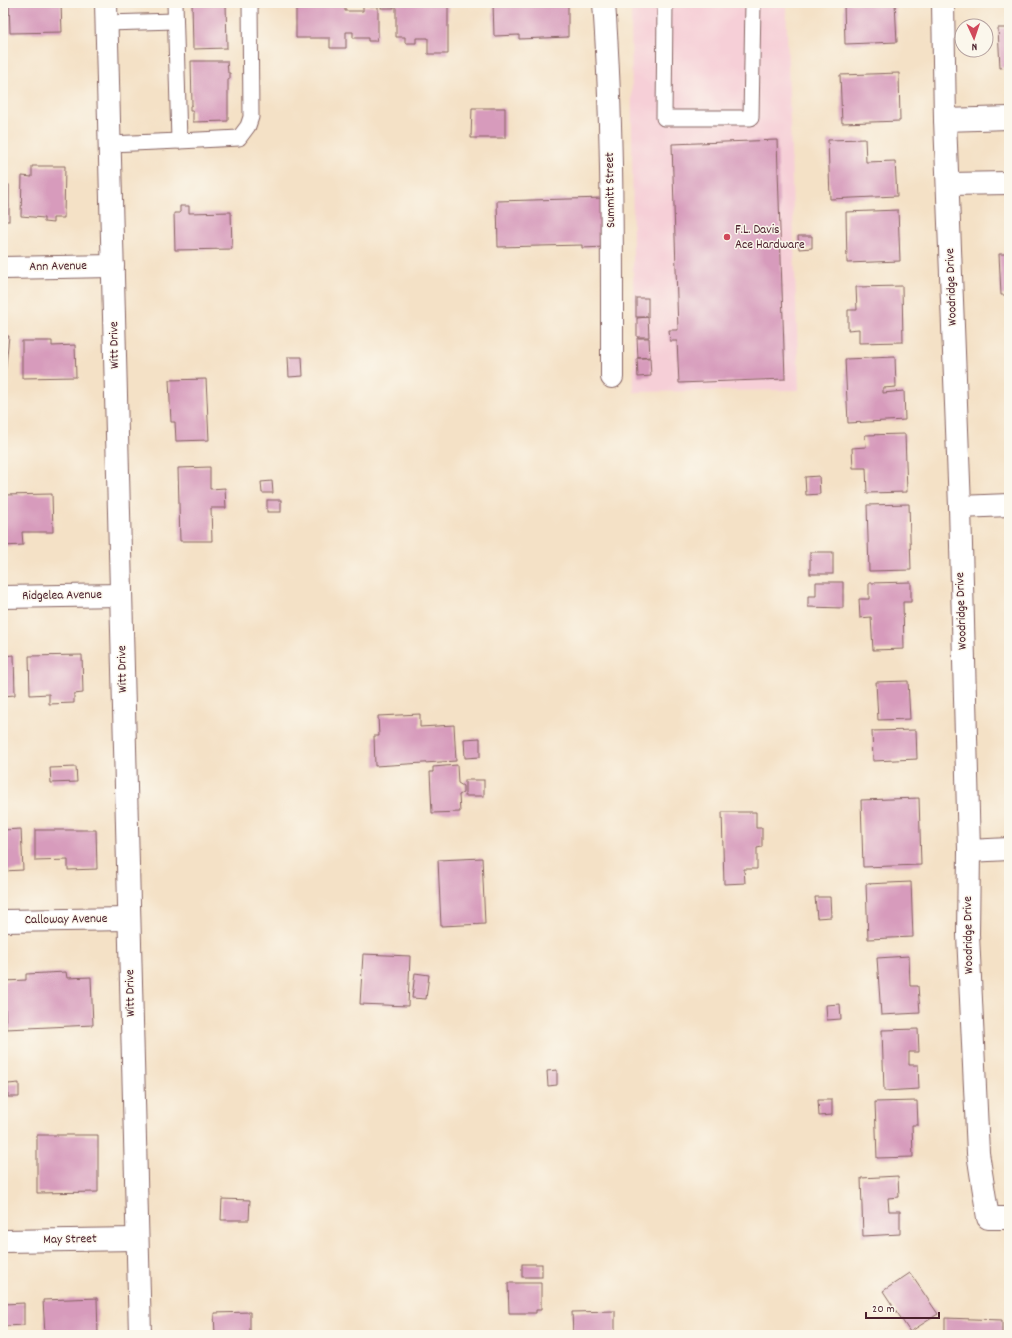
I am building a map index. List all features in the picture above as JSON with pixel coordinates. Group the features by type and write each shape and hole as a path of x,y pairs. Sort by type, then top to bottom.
{"street":[{"name":"Summitt Street","path":"604,3 609,65 612,204 612,377"},
{"name":"Woodridge Drive","path":"943,3 945,120 960,507 969,851 968,934 978,1153 998,1218"},
{"name":"Witt Drive","path":"107,13 140,1335"},
{"path":"945,120 1009,118"},
{"path":"948,184 1009,183"},
{"name":"Ann Avenue","path":"3,268 113,266"},
{"path":"960,507 1009,505"},
{"name":"Ridgelea Avenue","path":"3,597 121,595"},
{"path":"969,851 1009,850"},
{"name":"Calloway Avenue","path":"3,921 129,919"},
{"name":"May Street","path":"3,1241 137,1238"}],"lane":[{"path":"175,3 179,140"},
{"path":"110,144 239,138 248,126 251,117 250,3"},
{"path":"665,3 664,118 751,118 753,3"},
{"path":"107,13 175,21"}],"shaded area":[{"path":"631,3 786,3 799,390 634,392"}],"building":[{"path":"9,3 61,3 62,32 10,33"},
{"path":"192,3 226,3 227,48 193,49"},
{"path":"381,3 394,3 394,8 381,8"},
{"path":"493,3 568,3 568,37 519,39 519,35 494,36"},
{"path":"844,3 895,3 897,42 845,44"},
{"path":"396,4 448,4 448,54 428,54 428,38 416,38 416,43 405,43 405,37 396,37"},
{"path":"345,5 345,11 363,11 363,6 378,6 378,37 376,41 368,41 368,38 353,38 353,32 346,32 346,48 330,48 330,38 296,38 296,6"},
{"path":"998,28 1009,28 1009,67 1000,68"},
{"path":"191,61 227,61 228,73 230,73 230,79 228,79 228,121 193,122 193,111 190,111 190,106 192,105"},
{"path":"899,73 900,121 842,123 840,75"},
{"path":"472,108 505,108 505,138 471,138"},
{"path":"865,139 866,162 895,161 897,196 830,199 828,140"},
{"name":"F.L. Davis Ace Hardware","path":"777,140 785,379 679,383 677,341 670,341 669,330 678,330 672,144"},
{"path":"32,166 65,166 64,218 53,218 53,223 44,222 44,218 21,216 22,176 32,177"},
{"path":"3,185 9,185 9,221 3,221"},
{"path":"604,198 605,247 582,248 582,245 498,247 497,201"},
{"path":"180,206 189,206 189,213 231,212 232,249 175,250 174,213 180,213"},
{"path":"898,210 900,261 847,263 846,212"},
{"path":"798,236 812,236 812,248 799,249"},
{"path":"999,254 1009,254 1009,295 1001,295"},
{"path":"902,286 903,342 859,343 859,329 848,330 848,310 857,310 856,287"},
{"path":"636,298 648,298 648,317 636,317"},
{"path":"648,317 649,337 637,337 637,318"},
{"path":"3,336 9,336 4,384 3,384"},
{"path":"637,338 649,338 650,357 638,358"},
{"path":"22,341 52,341 52,346 75,345 76,377 22,378"},
{"path":"288,357 302,357 303,376 289,377"},
{"path":"895,357 896,387 883,388 883,393 904,391 905,420 848,423 845,359"},
{"path":"637,358 650,358 651,376 638,377"},
{"path":"206,379 209,440 176,441 175,422 171,422 169,380"},
{"path":"905,434 907,492 867,493 866,468 853,468 852,448 866,447 865,435"},
{"path":"210,467 210,489 225,488 226,508 211,508 212,541 180,541 178,468"},
{"path":"819,476 820,494 806,495 805,477"},
{"path":"272,481 273,493 262,493 261,482"},
{"path":"52,494 53,532 22,532 23,545 3,546 3,495"},
{"path":"267,500 281,500 281,512 267,512"},
{"path":"909,504 911,570 869,571 867,505"},
{"path":"810,552 833,552 833,574 810,574"},
{"path":"1007,580 1009,580 1009,620 1007,620"},
{"path":"816,582 843,582 843,608 808,607 808,596 816,596"},
{"path":"911,582 911,602 903,602 904,649 873,650 871,617 860,618 859,599 869,599 869,583"},
{"path":"14,655 15,695 3,696 3,656"},
{"path":"82,655 83,693 74,694 74,703 49,704 49,694 30,695 29,656"},
{"path":"908,681 910,719 878,720 876,682"},
{"path":"420,714 420,727 454,725 456,761 375,766 374,736 379,736 378,716"},
{"path":"916,730 917,759 873,761 872,731"},
{"path":"480,738 480,757 465,758 464,739"},
{"path":"457,765 458,783 463,786 463,793 459,795 460,812 432,813 430,772 433,772 433,767"},
{"path":"76,767 77,782 51,783 50,768"},
{"path":"465,780 484,780 484,796 465,796"},
{"path":"919,798 921,865 863,867 861,800"},
{"path":"722,812 756,812 756,828 762,828 762,847 757,848 757,869 744,869 745,883 724,884"},
{"path":"21,829 23,870 3,871 3,830"},
{"path":"35,830 96,830 97,869 68,870 68,860 35,861"},
{"path":"482,858 485,924 441,926 438,860"},
{"path":"911,882 913,937 868,939 866,884"},
{"path":"815,897 830,897 831,917 817,918"},
{"path":"363,954 410,956 408,1006 360,1004"},
{"path":"909,956 910,986 918,986 920,1013 881,1015 877,958"},
{"path":"66,972 67,978 91,977 93,1025 6,1029 4,981 26,980 26,974"},
{"path":"415,973 429,975 426,999 412,998"},
{"path":"840,1004 841,1019 827,1020 826,1005"},
{"path":"918,1029 919,1052 909,1052 909,1065 918,1065 919,1089 884,1091 882,1030"},
{"path":"557,1070 557,1085 548,1086 547,1071"},
{"path":"19,1083 19,1097 8,1097 8,1084"},
{"path":"818,1100 832,1100 832,1115 819,1116"},
{"path":"917,1101 918,1125 912,1125 913,1157 877,1158 875,1102"},
{"path":"37,1135 98,1135 98,1192 37,1193"},
{"path":"898,1176 899,1197 888,1198 889,1211 900,1211 900,1234 863,1236 861,1178"},
{"path":"222,1199 250,1200 249,1220 221,1220"},
{"path":"522,1264 542,1264 542,1277 522,1277"},
{"path":"910,1273 938,1314 910,1332 883,1291"},
{"path":"508,1283 541,1283 541,1310 536,1310 536,1313 509,1313"},
{"path":"97,1298 98,1335 45,1335 43,1300"},
{"path":"24,1303 24,1325 5,1326 4,1304"},
{"path":"615,1311 615,1335 573,1335 572,1312"},
{"path":"250,1312 250,1335 215,1335 214,1313"},
{"path":"945,1318 1002,1320 1002,1335 945,1335"}],"place":[{"name":"F.L. Davis Ace Hardware","path":"727,237"}]}
